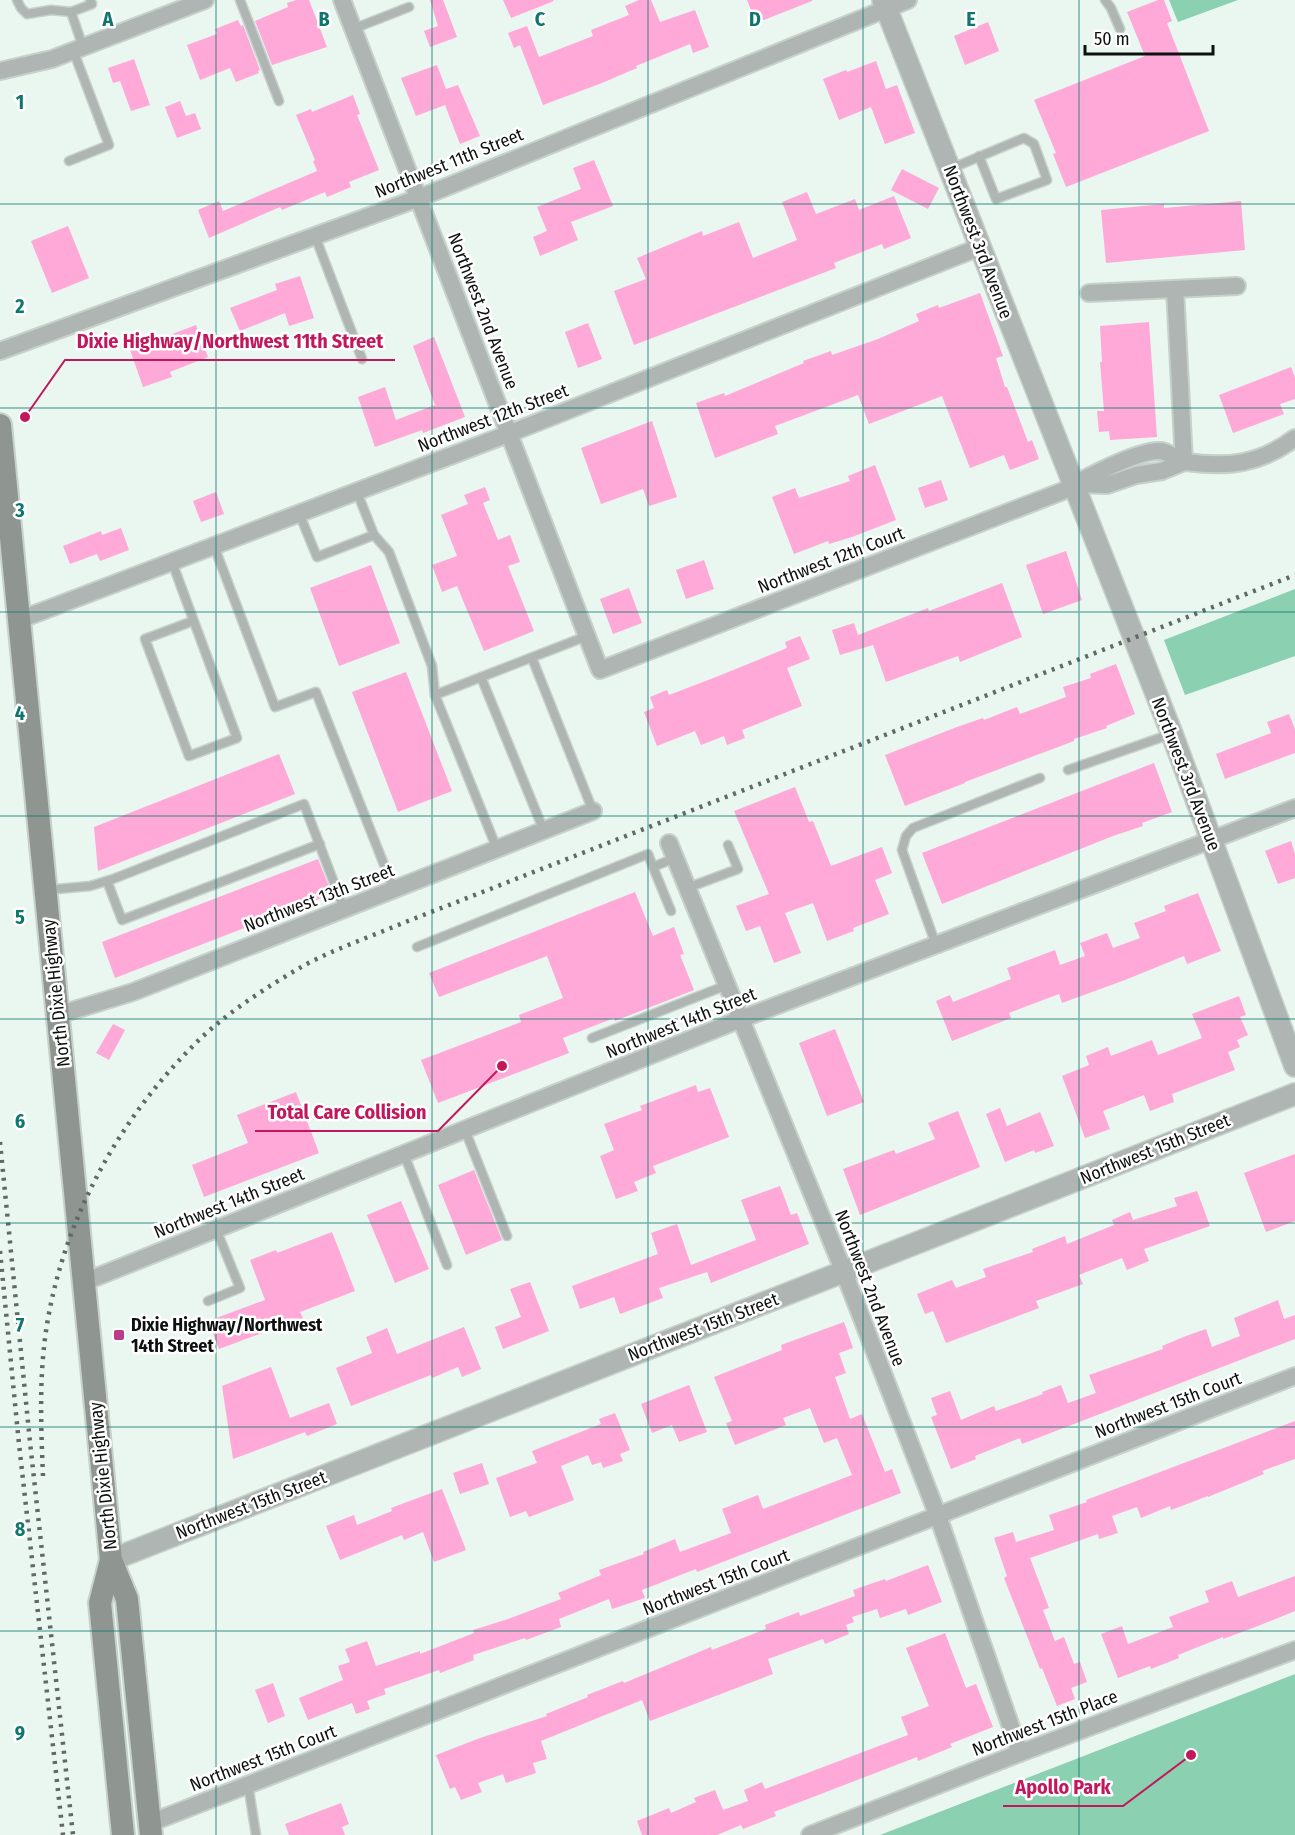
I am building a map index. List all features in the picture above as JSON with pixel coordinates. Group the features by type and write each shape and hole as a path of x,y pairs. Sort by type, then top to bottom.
{"main road":[{"name":"North Dixie Highway","path":"0,425 111,1560 128,1599 151,1829"},
{"name":"North Dixie Highway","path":"111,1560 100,1603 123,1835"}],"street":[{"path":"0,71 52,59 205,0"},
{"name":"Northwest 2nd Avenue","path":"342,0 600,670"},
{"name":"Northwest 11th Street","path":"0,351 419,198 885,4 908,0"},
{"name":"Northwest 3rd Avenue","path":"885,4 1172,734 1295,1065"},
{"name":"Northwest 12th Street","path":"19,620 508,434 980,247"},
{"path":"1089,293 1237,286"},
{"path":"1175,289 1184,462"},
{"path":"1074,484 1137,455 1162,451 1184,462 1239,464 1258,459 1283,447 1295,438"},
{"name":"Northwest 12th Court","path":"600,670 1052,495 1074,484"},
{"name":"Northwest 14th Street","path":"84,1282 741,1019 1295,808"},
{"name":"Northwest 13th Street","path":"58,1015 133,992 593,811"},
{"name":"Northwest 2nd Avenue","path":"672,850 844,1272 938,1516 1020,1753"},
{"name":"Northwest 15th Street","path":"111,1560 1295,1094"},
{"name":"Northwest 15th Court","path":"151,1829 248,1784 1295,1376"},
{"name":"Northwest 15th Place","path":"810,1835 1295,1650"}],"lane":[{"path":"17,0 27,14 51,10 71,12 92,4 90,0"},
{"path":"53,0 58,11"},
{"path":"240,0 279,101"},
{"path":"1105,0 1120,29"},
{"path":"353,29 409,7"},
{"path":"69,161 109,145 78,49 71,12"},
{"path":"949,169 979,156 1024,138 1034,144 1047,180 996,199 979,156"},
{"path":"315,236 362,359"},
{"path":"357,492 374,535 389,552 429,655 435,695 497,849"},
{"path":"300,513 317,557 374,535"},
{"path":"214,546 275,707 316,692 394,890"},
{"path":"172,562 237,738 189,756 145,639 193,621"},
{"path":"435,695 587,636"},
{"path":"532,658 593,811"},
{"path":"481,677 544,831"},
{"path":"1068,770 1172,734"},
{"path":"936,945 902,849 906,836 913,828 1040,778"},
{"path":"45,890 90,886 107,881 304,804 344,909"},
{"path":"107,881 122,920 320,844"},
{"path":"687,888 738,869 728,845"},
{"path":"653,867 672,850"},
{"path":"417,947 648,854 671,911"},
{"path":"592,1038 727,985"},
{"path":"465,1130 507,1236"},
{"path":"404,1154 447,1265"},
{"path":"208,1301 240,1288 216,1229"},
{"path":"248,1784 256,1835"}],"green space":[{"path":"1169,0 1238,0 1178,22"},
{"path":"1295,589 1295,656 1185,695 1164,640"},
{"path":"1295,1674 1295,1835 880,1835"}],"building":[{"path":"309,0 327,47 272,65 255,21 288,7 287,3"},
{"path":"430,0 443,0 457,37 430,47 424,31 438,26"},
{"path":"503,0 553,0 554,1 511,18"},
{"path":"639,0 651,0 660,22 695,10 709,47 693,53 690,44 602,83 543,105 520,45 514,48 508,33 527,26 539,57 593,36 591,30 629,15 625,6"},
{"path":"747,0 812,0 812,1 756,23"},
{"path":"1158,0 1164,0 1172,21 1167,23 1209,131 1066,187 1053,154 1056,153 1034,100 1145,56 1127,12"},
{"path":"238,20 241,26 243,25 260,70 259,73 236,82 230,68 200,80 187,45 217,34 215,29"},
{"path":"988,22 999,51 965,65 954,36"},
{"path":"134,59 150,105 131,111 120,81 113,83 108,68"},
{"path":"876,61 886,89 897,85 915,133 885,144 871,107 839,120 823,79"},
{"path":"437,65 446,89 458,85 480,136 460,144 445,105 416,116 401,78"},
{"path":"353,95 360,114 357,115 379,170 349,182 351,187 327,197 325,192 282,210 280,207 209,238 198,210 219,201 223,211 317,171 313,161 315,160 296,115 311,109 312,112"},
{"path":"180,101 186,116 195,113 201,129 177,138 165,107"},
{"path":"594,160 613,206 571,222 578,240 540,256 533,237 547,231 537,207 581,189 573,168"},
{"path":"902,169 939,188 928,209 891,190"},
{"path":"807,192 816,214 855,199 859,210 894,196 911,238 884,249 882,244 834,263 836,268 634,345 614,291 646,279 637,258 702,231 703,236 739,222 753,258 797,240 782,202"},
{"path":"1241,201 1245,250 1106,263 1101,210 1164,204 1164,208"},
{"path":"68,226 89,278 52,293 31,241"},
{"path":"300,276 314,318 289,326 285,313 240,331 230,308 277,290 275,284"},
{"path":"980,293 1003,356 996,358 1005,387 1007,387 1028,442 1032,440 1039,459 1010,470 1004,455 970,468 942,396 869,424 858,395 775,426 778,434 715,458 696,403 724,393 725,396 831,351 832,355 878,339 919,321 916,314"},
{"path":"1149,322 1157,437 1110,440 1109,431 1099,432 1097,411 1104,411 1100,326"},
{"path":"588,323 602,359 578,368 565,332"},
{"path":"196,325 208,357 170,372 172,377 143,387 129,347"},
{"path":"434,337 465,417 423,433 422,430 375,447 358,397 385,387 396,420 435,405 413,346"},
{"path":"1291,367 1295,377 1295,399 1280,404 1284,414 1233,433 1219,395"},
{"path":"652,421 677,497 649,506 643,489 601,504 581,448"},
{"path":"875,465 896,520 852,537 829,544 828,541 794,554 772,497 795,488 799,498 850,481 848,476"},
{"path":"941,480 948,500 925,508 918,488"},
{"path":"485,487 490,500 483,503 498,540 510,535 520,562 508,566 534,631 484,651 457,586 442,592 432,565 457,556 441,515 468,504 464,495"},
{"path":"216,492 224,514 201,522 193,501"},
{"path":"121,528 129,550 100,561 97,554 70,564 63,546 101,531 102,535"},
{"path":"1066,551 1082,600 1043,614 1026,565"},
{"path":"704,560 714,589 686,599 676,570"},
{"path":"371,565 400,643 339,666 310,588"},
{"path":"1002,583 1022,637 960,662 958,656 886,682 873,645 840,655 832,630 854,623 858,635"},
{"path":"629,588 642,623 613,634 600,599"},
{"path":"800,636 810,659 787,668 802,706 742,730 745,738 727,745 724,736 701,745 695,731 657,746 644,712 654,708 650,697 667,690 669,695 716,677 787,648 785,642"},
{"path":"1116,664 1135,714 1106,726 1107,728 905,806 885,755 1017,707 1020,714 1066,697 1063,687 1091,678 1090,674"},
{"path":"406,672 452,791 398,812 352,692"},
{"path":"1289,714 1295,729 1295,753 1225,779 1216,754 1271,733 1267,722"},
{"path":"279,754 295,794 98,871 94,827"},
{"path":"1154,763 1172,812 1142,823 1143,826 942,904 922,853"},
{"path":"795,787 809,822 813,821 831,866 882,847 892,873 875,880 889,914 827,941 813,903 785,913 801,953 774,963 760,926 746,931 736,906 769,894 734,811"},
{"path":"1291,841 1295,854 1295,878 1278,884 1265,851"},
{"path":"318,859 332,894 115,978 102,942"},
{"path":"635,892 653,936 674,927 684,954 680,955 694,990 615,1021 614,1018 563,1038 569,1053 438,1103 421,1060 521,1022 519,1015 563,998 547,956 439,997 429,973"},
{"path":"1198,893 1221,951 1187,964 1184,956 1062,1003 1059,994 1009,1013 1011,1018 952,1041 936,1001 950,995 953,1002 1011,979 1007,968 1055,950 1060,965 1085,956 1080,943 1107,933 1113,948 1140,938 1134,923 1166,911 1164,906"},
{"path":"1239,996 1246,1015 1240,1017 1248,1035 1237,1040 1240,1047 1228,1052 1235,1070 1172,1094 1174,1102 1150,1111 1144,1095 1103,1111 1110,1129 1085,1138 1062,1076 1089,1065 1086,1056 1108,1047 1111,1056 1152,1040 1158,1055 1202,1038 1192,1014"},
{"path":"113,1024 125,1030 109,1060 96,1053"},
{"path":"835,1029 864,1102 827,1116 799,1043"},
{"path":"696,1085 698,1092 710,1088 729,1137 653,1166 656,1173 634,1182 638,1191 616,1199 600,1156 614,1150 604,1124 642,1110 640,1106"},
{"path":"296,1092 319,1153 204,1197 192,1165 248,1143 237,1115"},
{"path":"1000,1108 1007,1126 1040,1112 1054,1146 1035,1153 1034,1150 1005,1162 986,1114"},
{"path":"958,1111 980,1167 860,1215 843,1169 894,1150 896,1154 935,1139 928,1123"},
{"path":"1295,1154 1295,1221 1266,1232 1244,1173"},
{"path":"474,1170 502,1240 466,1255 438,1185"},
{"path":"780,1186 791,1215 797,1213 809,1244 711,1283 707,1272 659,1288 663,1298 620,1314 614,1297 580,1309 572,1286 658,1254 651,1233 677,1224 691,1265 756,1240 741,1200"},
{"path":"1197,1191 1210,1226 1144,1249 1149,1261 1127,1270 1122,1258 1079,1275 1083,1284 1036,1301 1039,1308 946,1343 933,1311 925,1314 917,1294 952,1280 956,1288 986,1277 983,1269 1033,1252 1032,1249 1065,1236 1067,1244 1114,1225 1112,1220 1130,1212 1133,1220 1177,1206 1174,1198"},
{"path":"401,1201 429,1269 395,1283 367,1215"},
{"path":"332,1232 355,1291 300,1312 303,1318 219,1349 208,1321 265,1300 250,1260 276,1250 277,1253"},
{"path":"530,1282 549,1331 503,1349 495,1327 521,1317 510,1289"},
{"path":"1278,1300 1284,1319 1295,1315 1295,1339 1022,1444 1020,1438 975,1456 976,1459 951,1469 931,1417 937,1415 931,1398 950,1391 961,1420 994,1406 996,1411 1061,1385 1068,1403 1096,1393 1089,1375 1163,1349 1162,1346 1206,1329 1212,1347 1240,1336 1234,1318"},
{"path":"844,1322 853,1348 839,1353 846,1373 835,1377 850,1419 862,1414 885,1472 892,1469 901,1493 697,1572 696,1569 642,1590 645,1598 612,1609 609,1599 559,1619 561,1627 473,1655 474,1660 440,1673 439,1670 384,1689 386,1694 367,1701 370,1709 356,1714 352,1703 308,1720 299,1698 343,1680 338,1666 350,1662 345,1649 367,1641 376,1666 420,1651 420,1654 474,1633 473,1630 561,1599 558,1593 601,1575 599,1570 644,1554 643,1552 675,1539 680,1552 731,1533 722,1509 758,1495 763,1509 852,1475 837,1438 824,1443 810,1408 783,1418 786,1425 735,1445 726,1423 732,1421 714,1377 782,1350 781,1345"},
{"path":"464,1327 481,1369 462,1377 458,1367 351,1406 336,1368 372,1353 366,1337 387,1328 397,1354"},
{"path":"271,1367 290,1418 329,1403 337,1424 307,1436 305,1432 233,1459 222,1386"},
{"path":"689,1385 707,1432 679,1442 672,1425 652,1433 641,1404"},
{"path":"615,1413 630,1450 620,1454 623,1461 603,1468 601,1462 592,1465 588,1455 561,1466 574,1500 529,1517 526,1511 510,1517 496,1478 537,1463 532,1451 601,1424 599,1419"},
{"path":"1295,1421 1295,1459 1262,1471 1264,1474 1171,1510 1170,1506 1141,1518 1137,1507 1112,1516 1118,1533 1099,1539 1098,1534 1030,1558 1049,1608 1043,1610 1055,1641 1064,1637 1074,1664 1080,1662 1087,1682 1071,1688 1075,1699 1057,1706 1004,1578 1007,1576 994,1538 1013,1532 1016,1542 1054,1530 1049,1515"},
{"path":"482,1463 489,1484 460,1494 453,1473"},
{"path":"442,1489 466,1550 434,1562 423,1532 404,1540 402,1535 340,1560 326,1526 354,1515 357,1525 392,1511 391,1508"},
{"path":"928,1565 942,1602 908,1615 906,1609 880,1618 877,1609 852,1617 854,1622 846,1625 849,1634 825,1644 823,1639 768,1659 773,1674 650,1721 642,1700 541,1741 547,1759 533,1763 536,1773 506,1783 503,1774 478,1783 482,1792 461,1800 455,1787 450,1789 436,1755 547,1716 546,1714 588,1697 587,1695 623,1681 624,1683 711,1647 712,1650 766,1629 765,1625 799,1612 800,1616 855,1596 853,1590 885,1579 886,1581"},
{"path":"1295,1576 1295,1611 1178,1655 1179,1658 1151,1669 1150,1666 1118,1678 1101,1634 1122,1626 1128,1644 1173,1627 1169,1617 1209,1602 1205,1591 1232,1581 1238,1597"},
{"path":"945,1633 966,1688 976,1684 993,1727 950,1744 952,1747 918,1761 917,1757 774,1812 776,1816 743,1829 741,1825 717,1835 642,1835 637,1821 669,1808 671,1813 696,1802 694,1798 715,1790 723,1810 748,1801 744,1790 762,1782 765,1789 908,1735 901,1717 929,1706 906,1648"},
{"path":"273,1683 285,1716 268,1723 255,1690"},
{"path":"341,1803 349,1824 342,1827 345,1835 289,1835 285,1824"}],"railway":[{"path":"43,1476 41,1385 46,1331 65,1252 79,1215 96,1178 138,1110 190,1049 243,1004 303,966 352,943 1295,575"},
{"path":"0,1142 73,1835"},
{"path":"0,1251 19,1444 63,1835"}],"place":[{"name":"Dixie Highway/Northwest 11th Street","path":"25,417"},
{"name":"Total Care Collision","path":"502,1066"},
{"name":"Dixie Highway/Northwest 14th Street","path":"119,1335"},
{"name":"Apollo Park","path":"1191,1755"}]}
